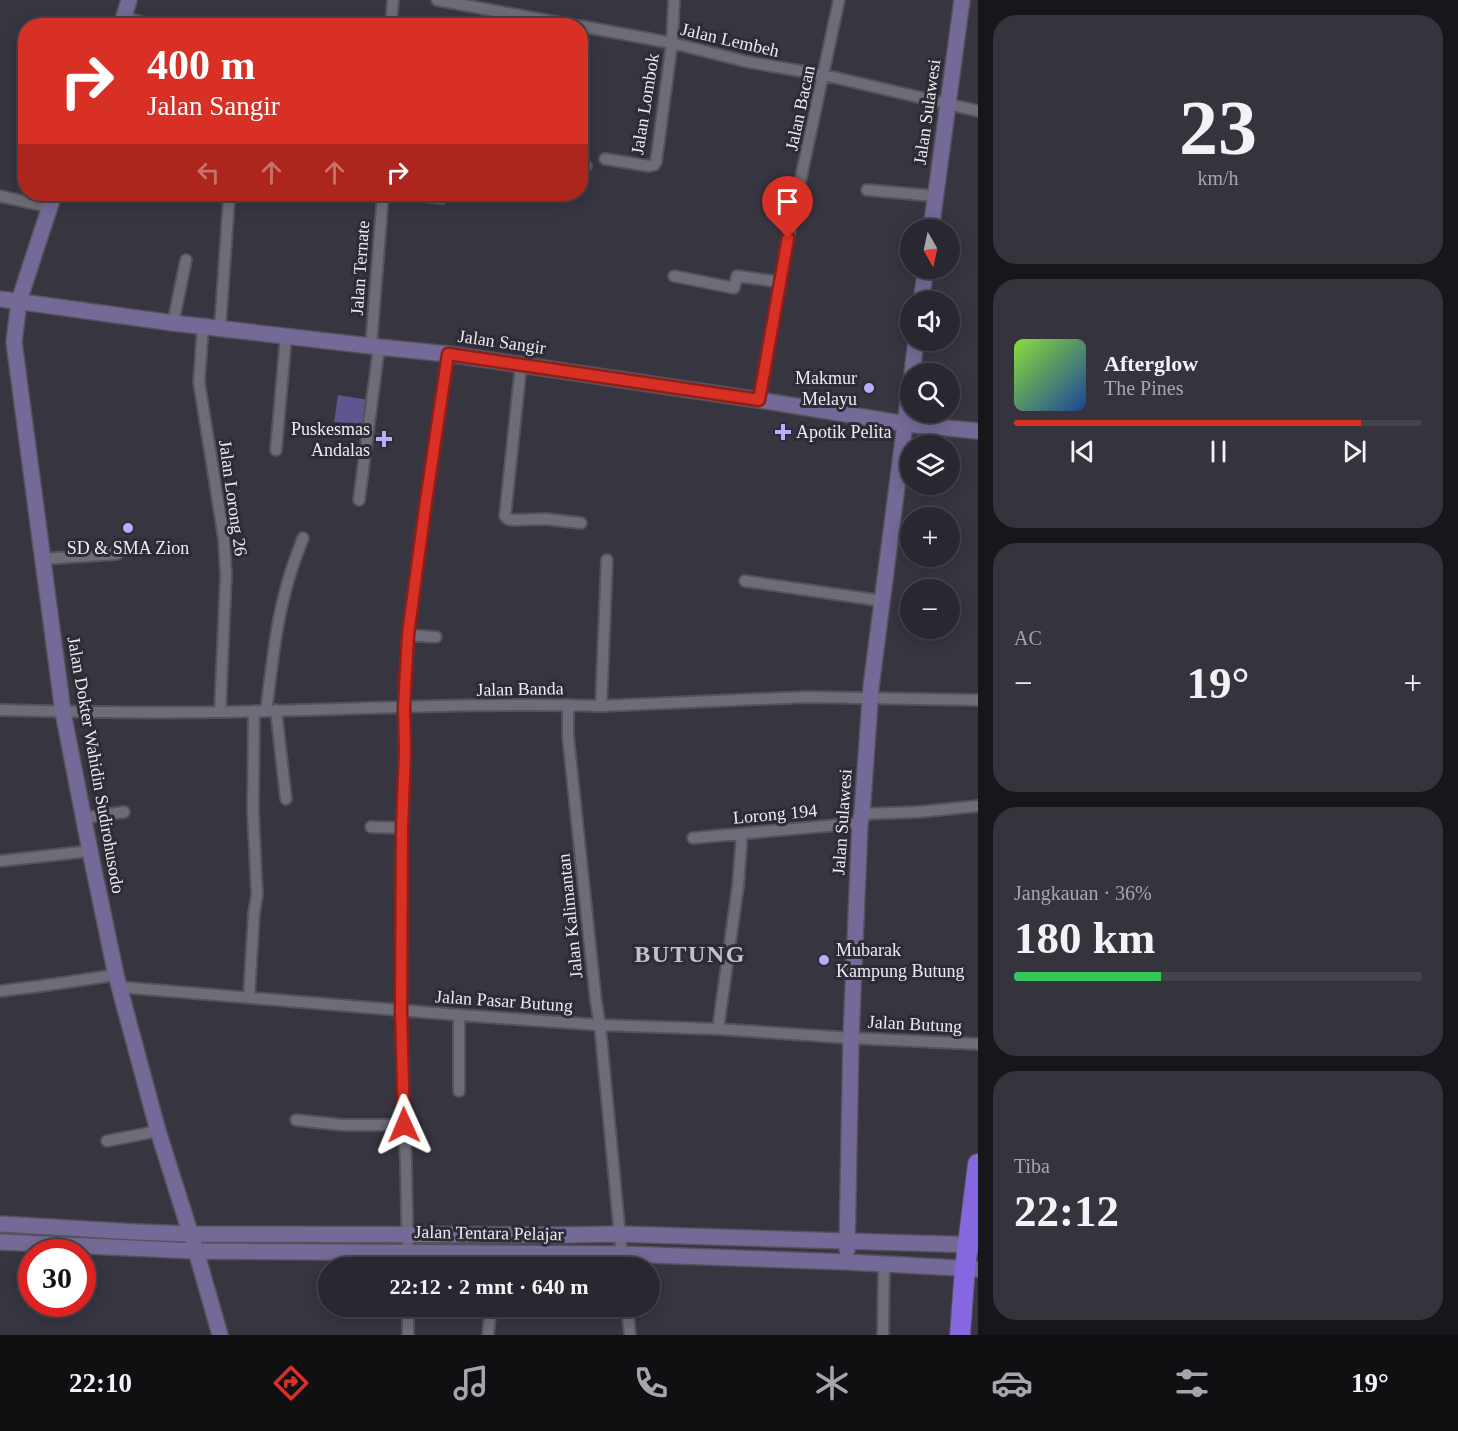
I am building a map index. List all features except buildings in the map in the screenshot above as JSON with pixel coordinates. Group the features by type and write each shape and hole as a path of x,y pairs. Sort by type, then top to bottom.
{"highway":[{"path":"960,1335 971,1269 978,1164"}],"main road":[{"path":"124,18 129,0"},
{"name":"Jalan Sulawesi","path":"932,219 962,0"},
{"name":"Jalan Dokter Wahidin Sudirohusodo","path":"51,201 19,302 14,342 63,712 118,981 158,1131 220,1335"},
{"name":"Jalan Sangir","path":"0,299 174,323 448,354 906,424 978,431"},
{"name":"Jalan Sulawesi","path":"846,1262 851,1038 861,818 871,698 906,424"},
{"name":"Jalan Tentara Pelajar","path":"0,1224 190,1234 619,1234 973,1245"},
{"name":"Jalan Tentara Pelajar","path":"0,1242 196,1251 408,1252 462,1257"},
{"name":"Jalan Tentara Pelajar","path":"660,1261 846,1262 971,1269"}],"street":[{"path":"392,18 393,0"},
{"name":"Jalan Lembeh","path":"437,0 535,18"},
{"name":"Jalan Lombok","path":"605,159 649,166 656,162 672,43 674,0"},
{"name":"Jalan Bacan","path":"759,400 788,238 839,0"},
{"name":"Jalan Lembeh","path":"588,28 672,43 748,63 824,75 978,111"},
{"path":"867,190 935,196"},
{"path":"0,196 18,197"},
{"path":"220,328 229,201"},
{"name":"Jalan Ternate","path":"359,500 375,346 383,201"},
{"path":"174,323 186,260"},
{"path":"674,276 734,288 737,276 780,282"},
{"name":"Jalan Lorong 26","path":"203,326 200,382 224,539 226,574 220,712"},
{"path":"276,450 286,336"},
{"path":"408,1257 401,1010 404,707 408,635 448,354"},
{"path":"521,364 505,516 513,520 545,519 581,523"},
{"path":"286,799 271,710 273,657 288,580 303,538"},
{"path":"42,559 117,554"},
{"path":"601,706 607,560"},
{"path":"745,581 883,601"},
{"path":"408,635 436,637"},
{"name":"Jalan Banda","path":"0,710 220,712 404,707 601,706 806,697 978,700"},
{"name":"Jalan Kalimantan","path":"568,705 568,736 600,1025 622,1257"},
{"path":"249,997 257,895 253,811 254,711"},
{"name":"Lorong 194","path":"693,838 978,806"},
{"path":"84,818 124,812"},
{"path":"371,827 402,828"},
{"path":"718,1029 742,834"},
{"path":"0,861 90,851"},
{"name":"Jalan Pasar Butung","path":"0,991 118,981 249,997 459,1015 851,1038"},
{"path":"459,1015 459,1091"},
{"name":"Jalan Butung","path":"851,1038 978,1044"},
{"path":"296,1120 343,1125 404,1125"},
{"path":"107,1141 158,1131"},
{"path":"883,1335 884,1264"},
{"path":"408,1317 408,1335"},
{"path":"488,1335 490,1317"},
{"path":"628,1317 630,1335"}],"shaded area":[{"path":"338,395 368,400 363,424 334,422"}],"place":[{"name":"Makmur Melayu","path":"869,388"},
{"name":"Apotik Pelita","path":"783,432"},
{"name":"Puskesmas Andalas","path":"384,439"},
{"name":"SD & SMA Zion","path":"128,528"},
{"name":"Mubarak Kampung Butung","path":"824,960"}],"district":[{"name":"BUTUNG","path":"690,954"}],"route":[{"path":"404,1125 401,1010 402,828 408,635 448,354 759,400 788,238"}]}
